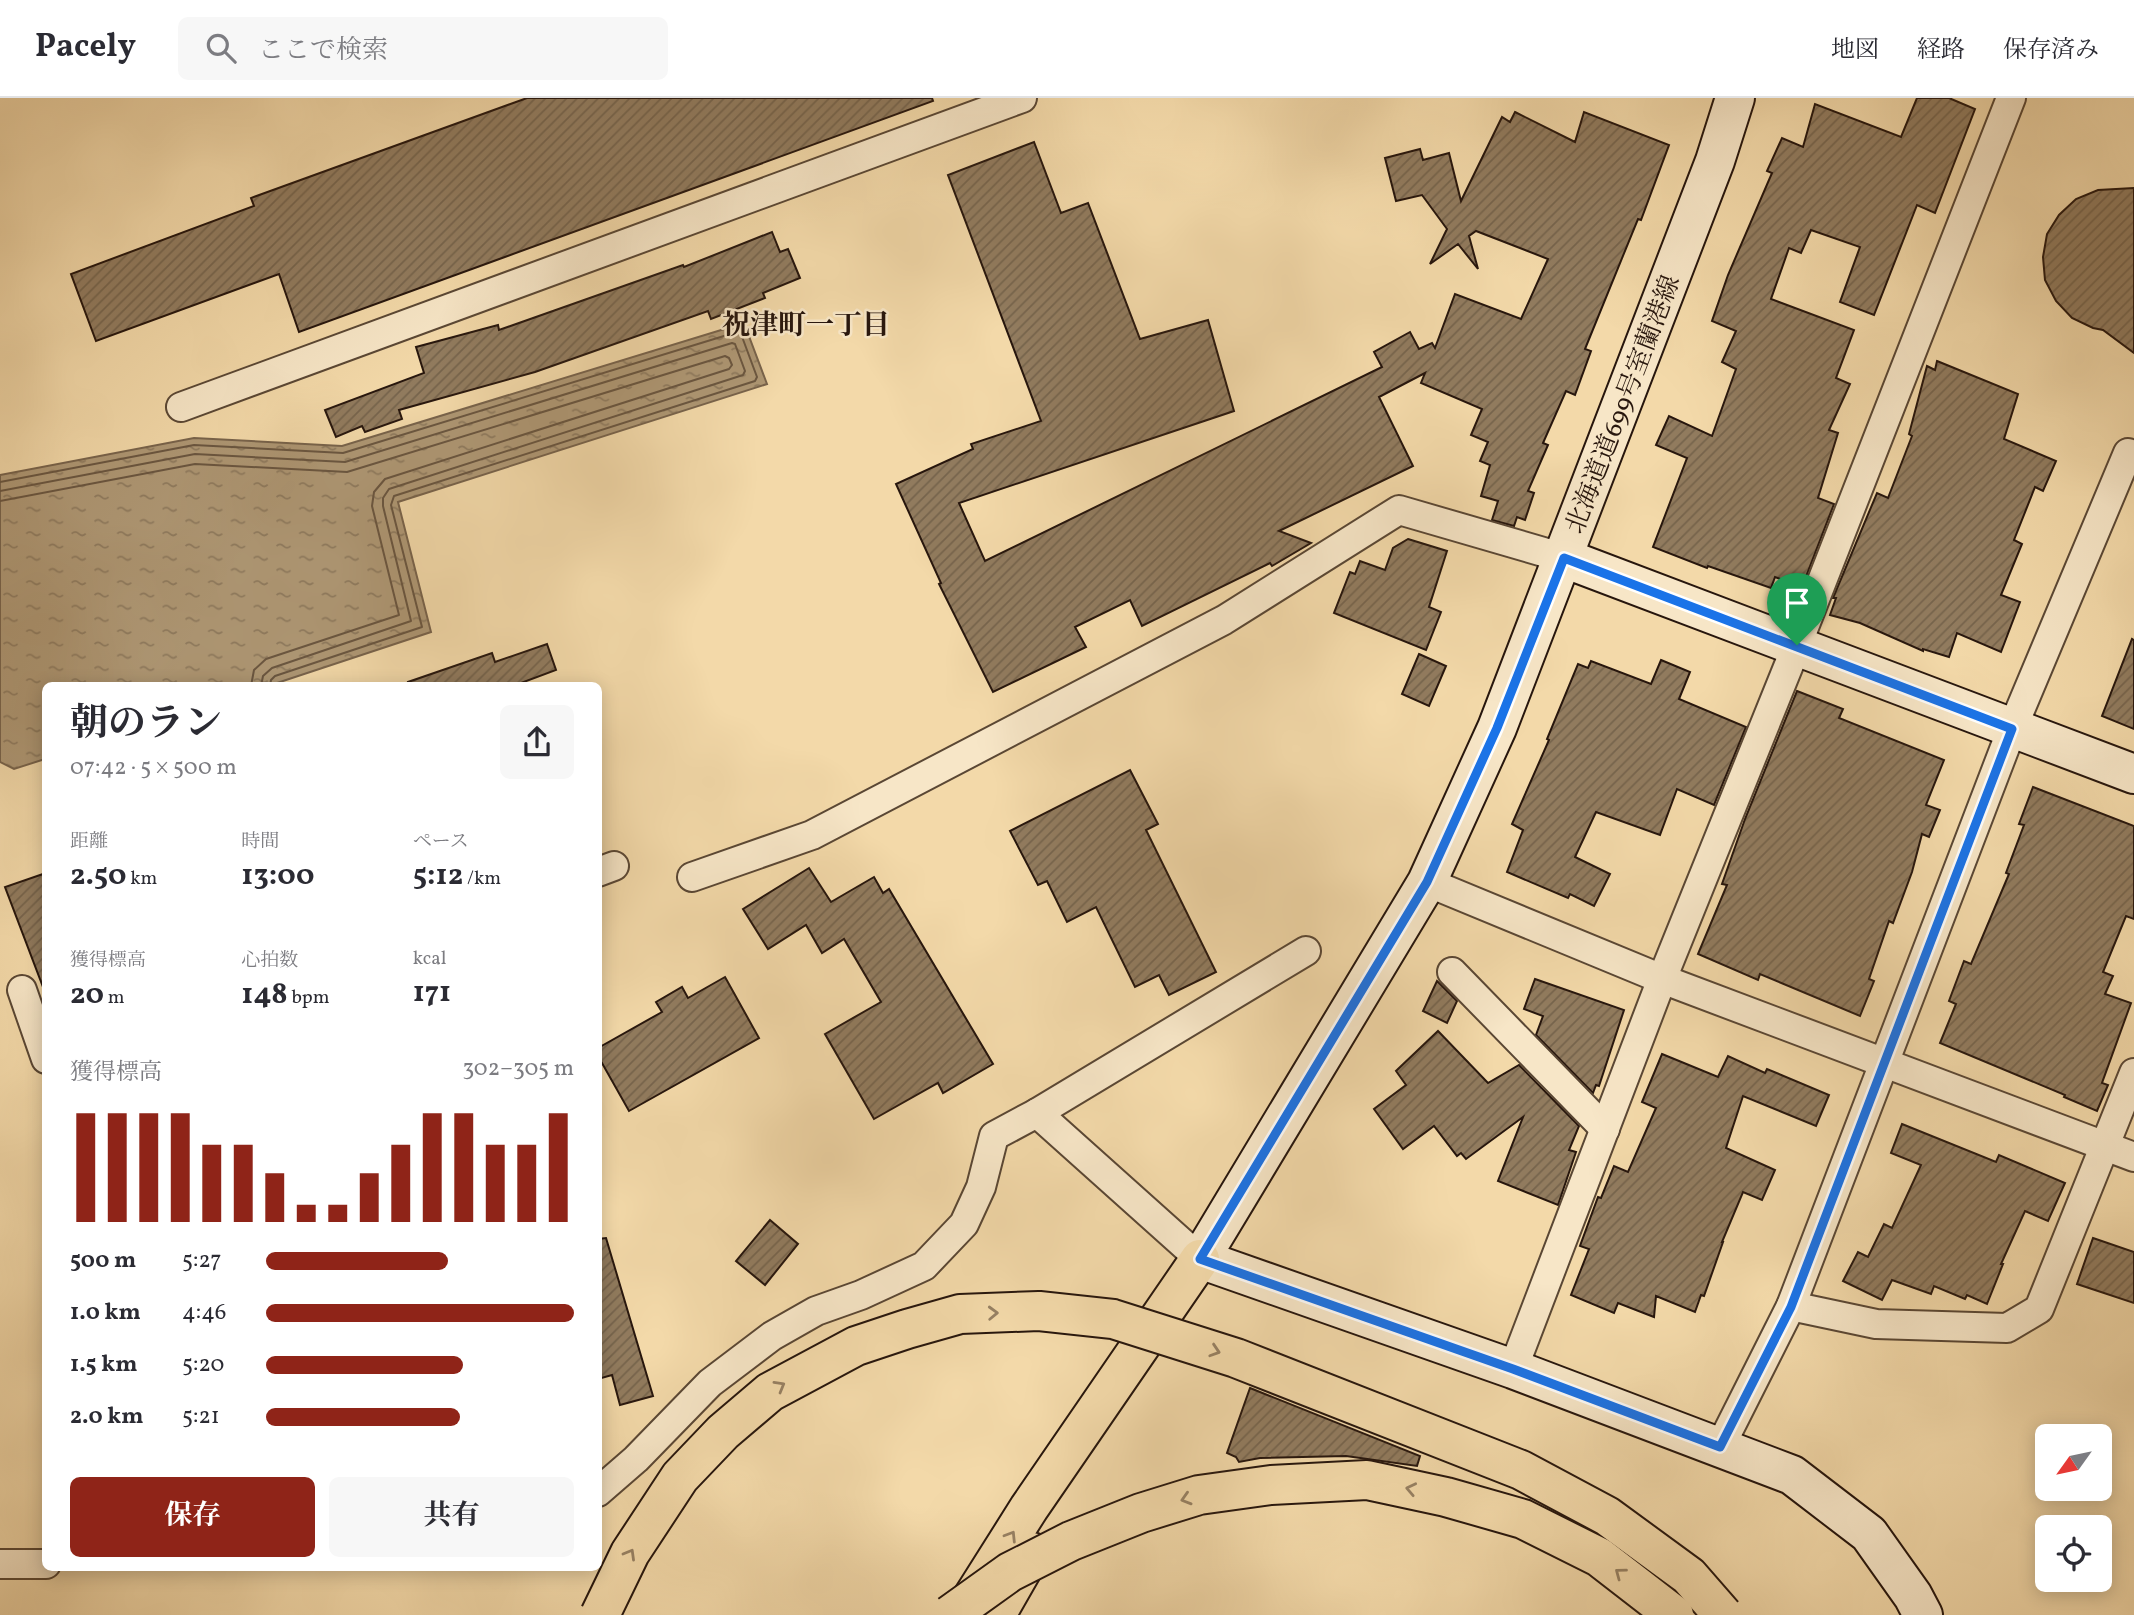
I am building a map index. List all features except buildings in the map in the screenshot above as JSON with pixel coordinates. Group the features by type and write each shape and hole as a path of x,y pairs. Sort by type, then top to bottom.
{"highway":[{"path":"962,1615 1029,1508 1200,1259"},
{"path":"996,1615 1200,1259"},
{"path":"600,1615 630,1553 680,1477 723,1432 771,1392 856,1346 907,1329 960,1314 1039,1311 1113,1319 1236,1358 1521,1470 1606,1516 1689,1576 1723,1615"},
{"path":"950,1615 1010,1572 1071,1541 1142,1513 1199,1495 1271,1485 1367,1480 1446,1497 1523,1519 1599,1557 1674,1615"}],"main road":[{"name":"北海道道699号室蘭港線","path":"1200,1259 1427,882 1497,728 1564,558 1715,160 1735,98"},
{"path":"1564,558 2134,774"},
{"path":"1200,1259 1513,1369 1791,1475 1868,1534 1913,1595 1923,1615"}],"street":[{"path":"181,407 1022,98"},
{"path":"1513,1369 1662,979 1797,645 2011,98"},
{"path":"1720,1447 1791,1307 2012,729 2128,453 2134,455"},
{"path":"692,877 812,835 1224,620 1399,510 1564,558"},
{"path":"1427,882 1662,979 2134,1157"},
{"path":"602,1489 636,1459 710,1383 772,1336 816,1311 861,1295 924,1266 964,1224 981,1187 994,1136 1037,1113 1306,951"},
{"path":"1452,972 1605,1129"},
{"path":"22,990 42,1048"},
{"path":"1791,1307 1876,1324 2007,1328 2039,1309 2134,1073"},
{"path":"1037,1113 1200,1259"},
{"path":"0,1564 42,1564"}],"water":[{"path":"744,323 767,384 398,502 431,632 280,682 42,682 42,760 14,769 0,762 0,475 194,438 342,446"}],"district":[{"name":"祝津町一丁目","path":"806,324"}],"route":[{"path":"1564,558 1797,645 2012,729 1791,1307 1720,1447 1513,1369 1200,1259 1427,882 1497,728 1564,558"}]}
